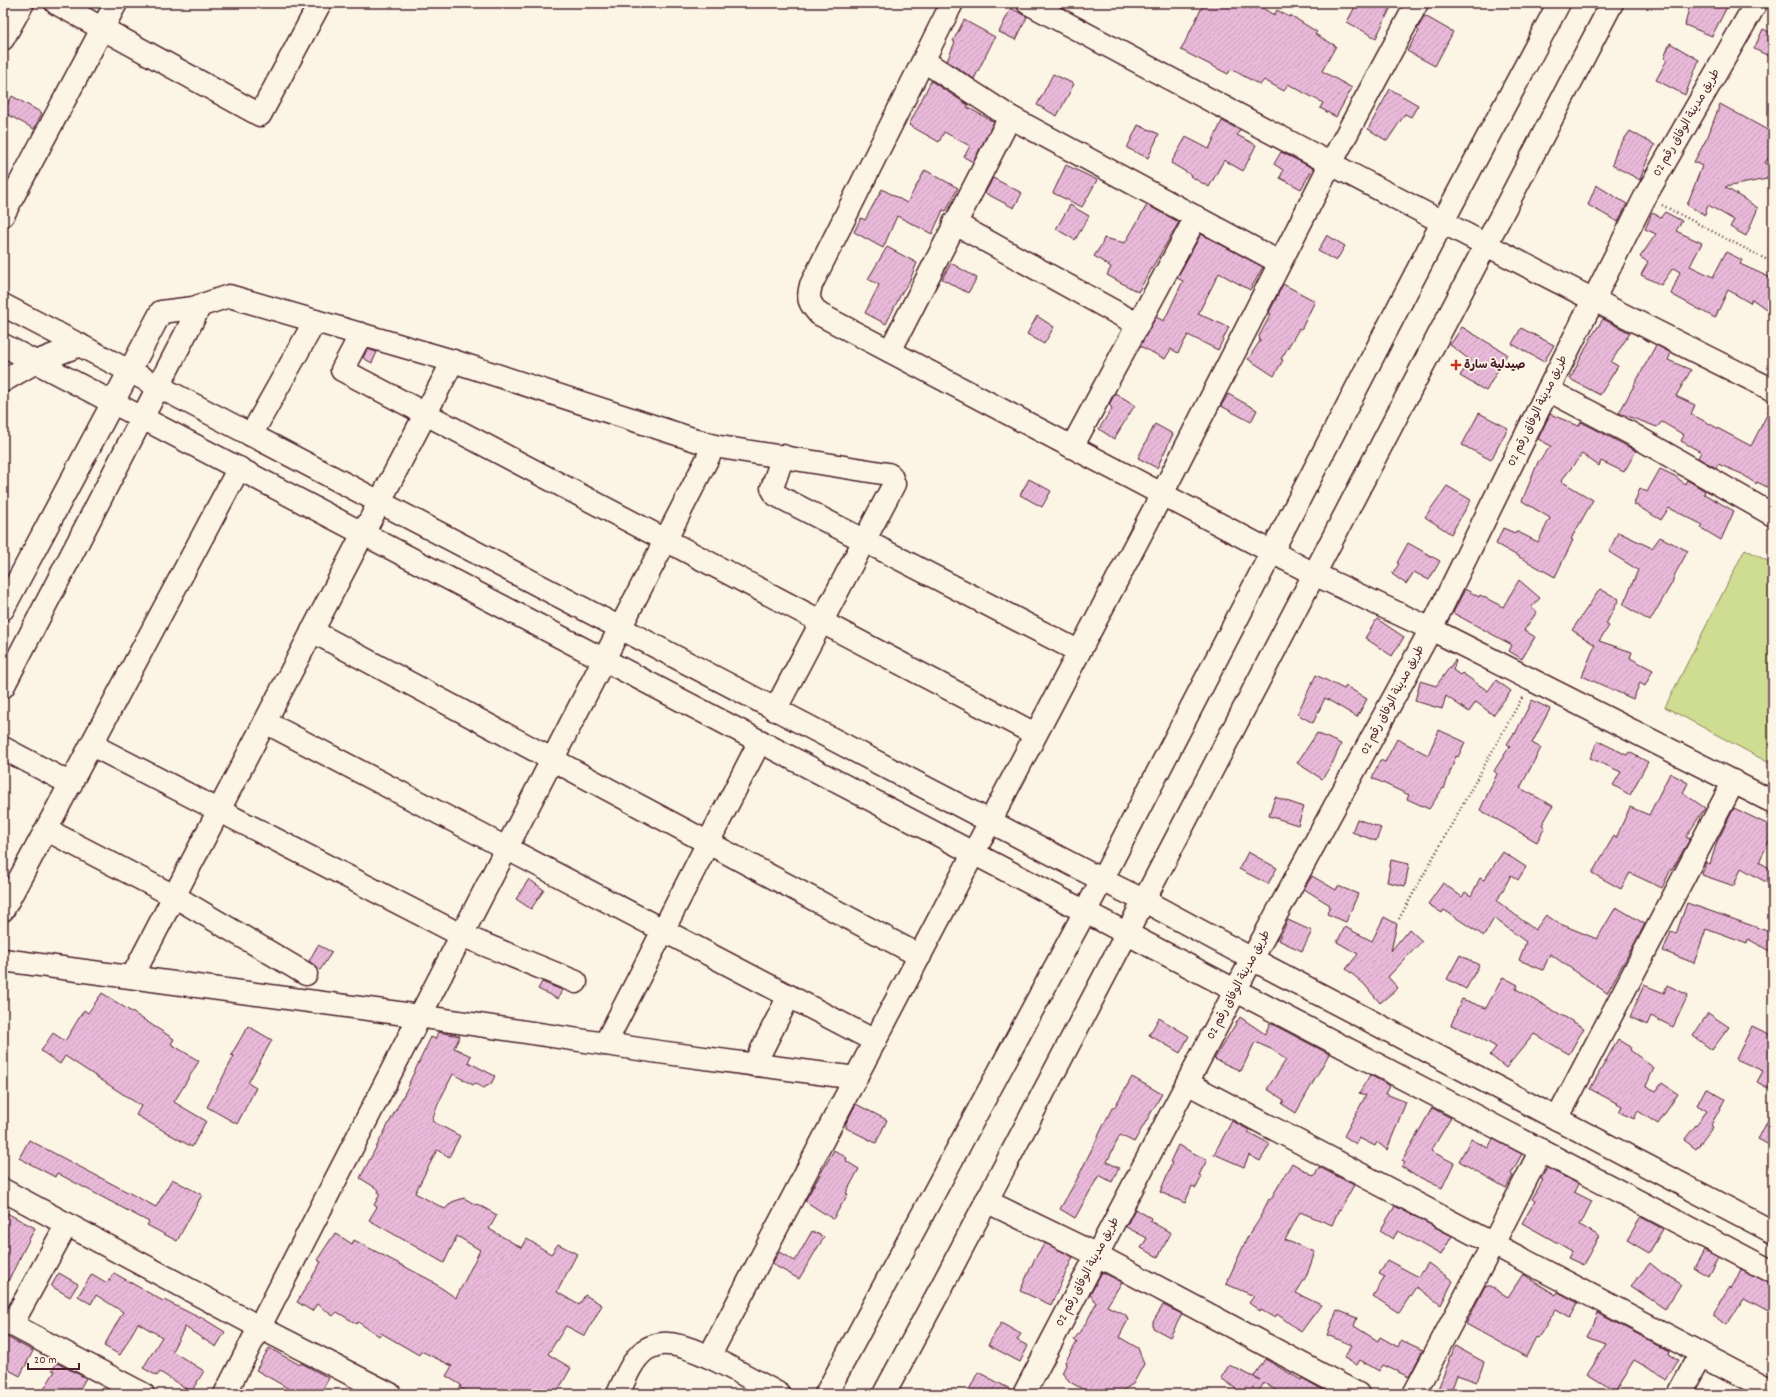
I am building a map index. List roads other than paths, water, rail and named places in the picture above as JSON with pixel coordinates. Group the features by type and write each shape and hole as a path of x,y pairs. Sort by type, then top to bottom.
{"street":[{"path":"3,39 22,3"},
{"path":"56,3 260,115 320,3"},
{"path":"3,215 116,3"},
{"path":"952,3 811,285 808,295 811,306 819,314 1314,574 1431,629 1773,802"},
{"path":"1028,3 1330,165 1594,301 1773,390"},
{"path":"709,1357 974,853 1078,651 1162,494 1279,262 1417,3"},
{"path":"826,1394 1102,880 1442,223 1559,3"},
{"path":"884,1394 1127,934 1143,900 1612,3"},
{"name":"طريق مدينة الوفاق رقم 02","path":"1024,1394 1186,1083 1431,629 1548,390 1646,196 1756,3"},
{"path":"924,60 1010,117 1279,262"},
{"path":"890,351 954,223 1010,117"},
{"path":"1072,447 1196,217"},
{"path":"954,223 1137,324"},
{"path":"3,608 161,312 192,308 228,296 453,361 714,446 783,456 888,474 891,476 894,484 775,710"},
{"path":"3,305 775,710 1143,900 1252,959 1773,1232"},
{"path":"3,687 200,306"},
{"path":"251,435 315,321"},
{"path":"361,334 342,370 1035,734"},
{"path":"3,345 1773,1272"},
{"path":"3,381 36,362 80,345"},
{"path":"132,977 453,361"},
{"path":"1548,390 1630,433 1773,515"},
{"path":"225,1394 714,446"},
{"path":"783,456 772,488 776,495 1078,651"},
{"path":"3,910 239,468"},
{"path":"312,631 920,956"},
{"path":"265,722 875,1040"},
{"path":"605,1044 760,741"},
{"path":"92,745 461,935 576,982"},
{"path":"3,748 71,784"},
{"path":"1557,1119 1734,781"},
{"path":"47,830 174,896 306,974"},
{"path":"3,960 420,1016 605,1044 856,1078"},
{"path":"754,1065 789,996"},
{"path":"1186,1083 1773,1391"},
{"path":"1414,1394 1494,1244 1540,1150"},
{"path":"3,1190 259,1327 390,1394"},
{"path":"986,1201 1097,1256 1358,1394"},
{"path":"67,1224 7,1322 106,1385 143,1394"},
{"path":"618,1394 631,1367 640,1355 655,1345 668,1344 685,1347 709,1357 779,1394"},
{"path":"1679,1394 1701,1354"}],"place":[{"name":"صيدلية سارة","path":"1456,365"}]}
